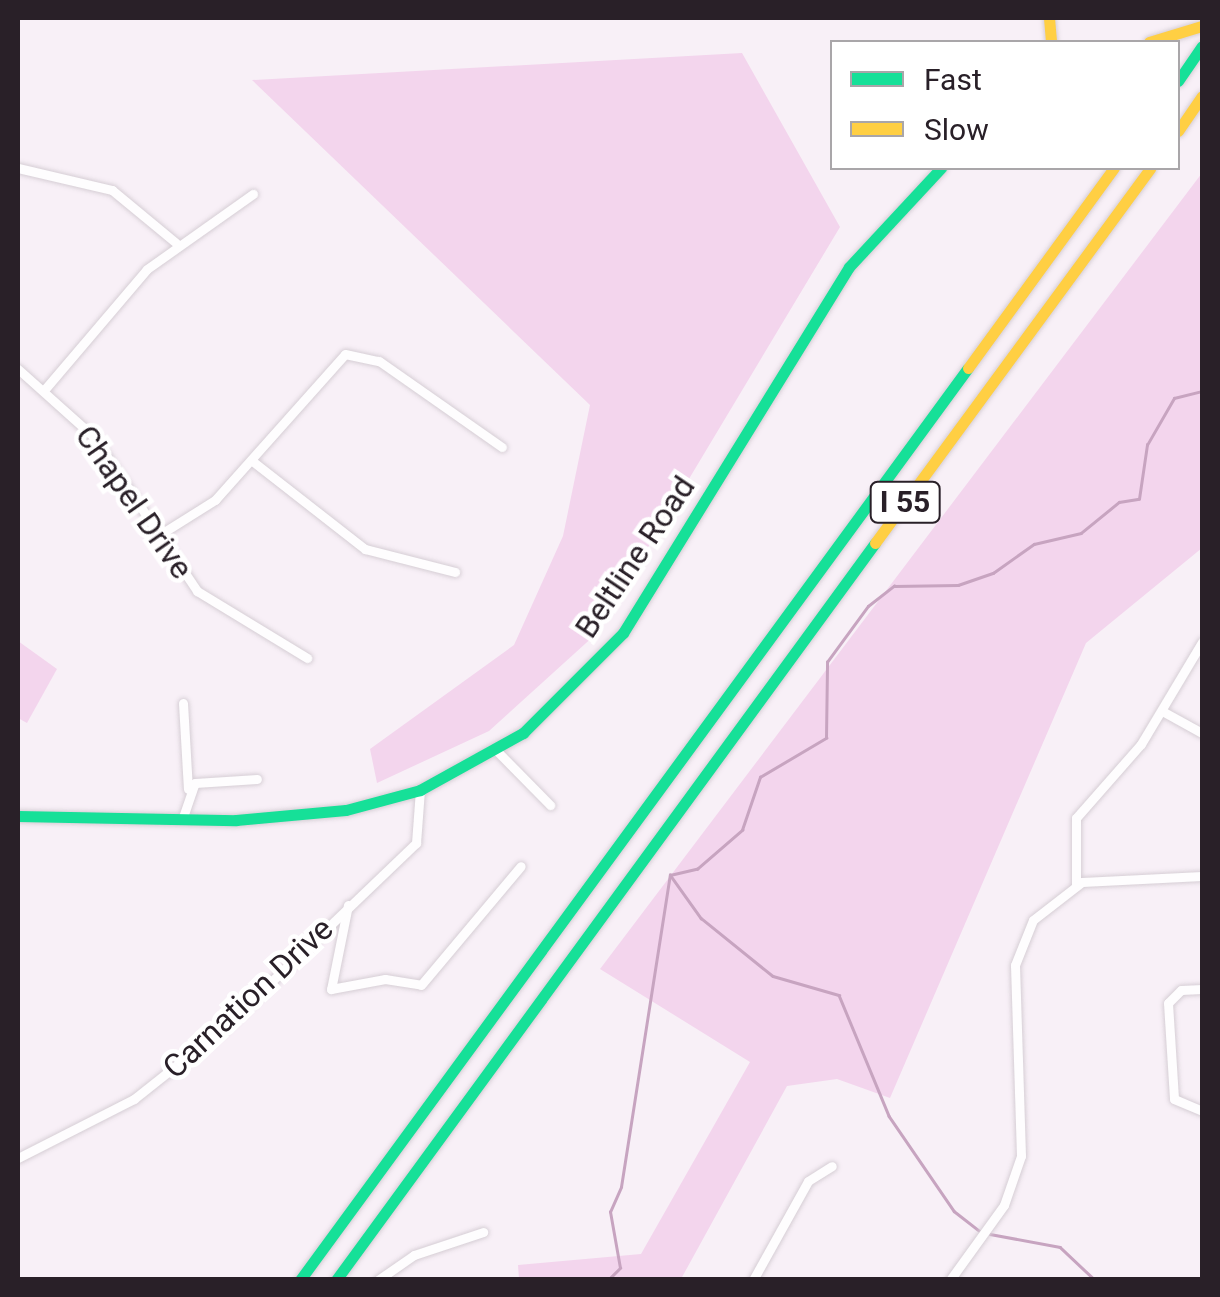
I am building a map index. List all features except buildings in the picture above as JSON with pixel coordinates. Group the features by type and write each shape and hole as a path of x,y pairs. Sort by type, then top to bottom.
{"main road":[{"path":"1156,40 1202,26"},
{"path":"1181,76 1202,46"},
{"path":"1180,127 1202,96"},
{"name":"Beltline Road","path":"18,816 182,820 325,813 420,790 496,751 550,712 623,632 848,267 940,170"},
{"name":"I 55","path":"300,1280 1113,170"},
{"name":"I 55","path":"336,1280 1149,170"}],"street":[{"path":"18,168 112,190 176,244"},
{"path":"45,389 176,244 253,194"},
{"path":"156,536 206,508 329,362 353,353 379,361 502,447"},
{"name":"Chapel Drive","path":"18,369 45,389 110,457 156,536 214,606 307,658"},
{"path":"250,460 365,549 455,572"},
{"path":"1076,884 1076,818 1164,712 1202,642"},
{"path":"182,820 188,789 183,703"},
{"path":"1164,712 1202,734"},
{"path":"496,751 550,806"},
{"path":"188,789 209,778 257,779"},
{"name":"Carnation Drive","path":"18,1158 162,1079 416,843 420,790"},
{"path":"348,905 331,989 371,979 422,985 521,866"},
{"path":"950,1280 1004,1204 1021,1156 1015,965 1042,908 1076,884 1202,876"},
{"path":"1202,989 1181,990 1168,1003 1174,1099 1202,1111"},
{"path":"753,1280 808,1181 832,1166"},
{"path":"378,1280 414,1254 483,1232"}],"shaded area":[{"path":"742,53 840,227 596,634 489,731 377,783 370,749 514,645 563,536 590,405 252,80"},
{"path":"1202,173 1202,548 1086,643 890,1098 837,1079 787,1086 681,1279 519,1279 518,1265 641,1254 750,1062 600,969"},
{"path":"18,641 57,669 27,723 18,718"}],"waterway":[{"path":"670,875 697,869 742,830 760,777 826,738 827,662 868,606 894,586 958,585 993,573 1034,544 1081,533 1119,502 1139,499 1147,445 1174,398 1202,391"},
{"path":"608,1280 620,1268 610,1212 621,1187 670,875"},
{"path":"671,876 701,918 773,976 839,995 889,1116 954,1211 982,1233"},
{"path":"990,1234 1060,1247 1095,1280"}],"traffic: fast":[{"path":"1180,78 1202,46"},
{"path":"18,816 236,820 346,810 420,790 523,733 623,633 849,267 939,170"},
{"path":"300,1280 968,368"},
{"path":"336,1280 875,543"}],"traffic: slow":[{"path":"1049,18 1051,40"},
{"path":"1156,40 1202,26"},
{"path":"1180,128 1202,96"},
{"path":"968,368 1113,170"},
{"path":"875,543 1149,170"}]}
